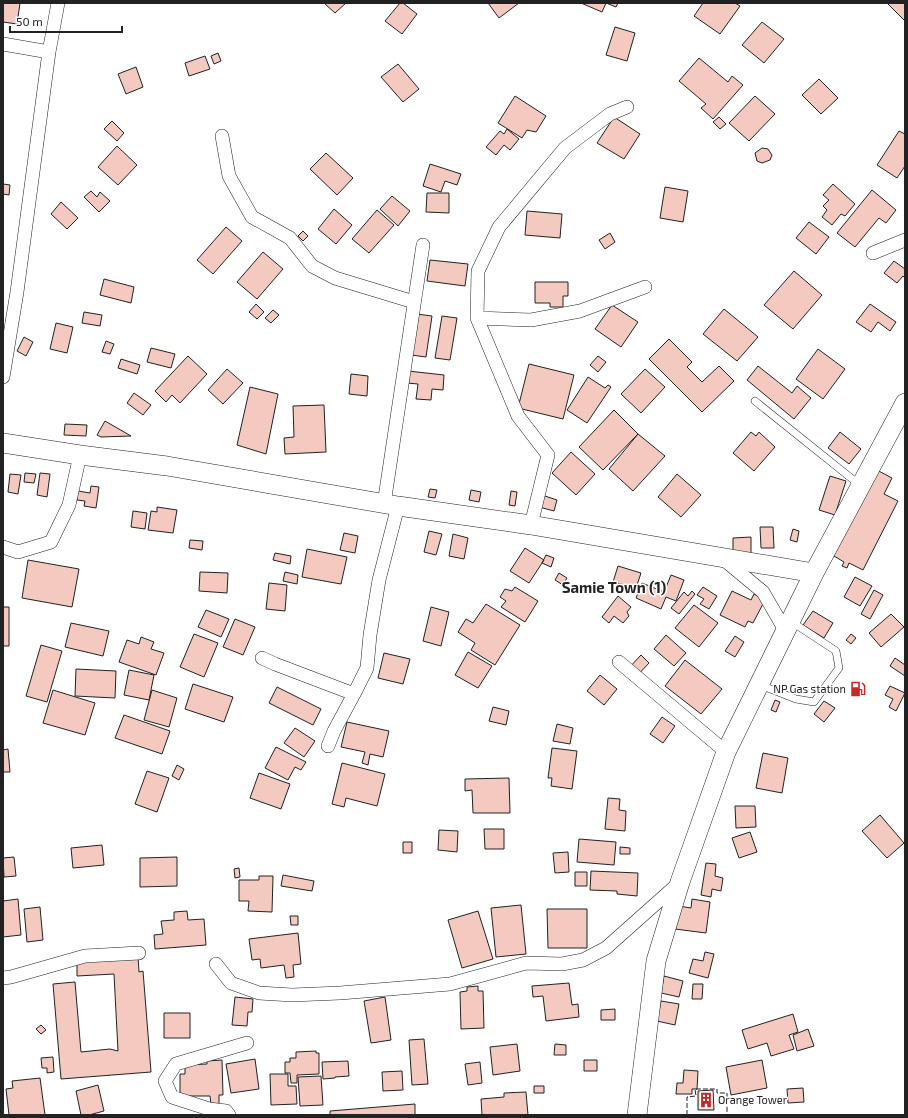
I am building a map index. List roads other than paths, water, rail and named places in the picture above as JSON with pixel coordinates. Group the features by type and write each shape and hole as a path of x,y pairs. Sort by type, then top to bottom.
{"street":[{"path":"3,377 17,292 48,52 58,3"},
{"path":"3,44 48,52"},
{"path":"531,525 548,455 518,416 477,318 478,270 498,227 565,148 610,114 626,107"},
{"path":"222,136 229,176 252,217 290,238 312,266 335,278 414,302"},
{"path":"873,253 905,240"},
{"path":"328,746 334,730 367,668 378,580 391,505 414,302 423,245"},
{"path":"477,318 531,320 580,310 645,287"},
{"path":"637,1115 656,961 680,882 726,752 814,573 905,403"},
{"path":"3,443 166,466 391,505 531,525 814,573"},
{"path":"3,547 18,552 50,542 69,505 80,455"},
{"path":"721,557 763,592 788,627"},
{"path":"262,658 354,694"},
{"path":"619,662 726,752"},
{"path":"216,964 231,983 259,993 340,993 450,984 526,963 562,964 582,960 606,948 680,882"},
{"path":"3,978 85,956 139,953"},
{"path":"229,1115 226,1111 208,1109 172,1097 165,1081 176,1064 247,1043"}],"lane":[{"path":"755,401 861,486"},
{"path":"760,685 796,699 814,702 839,668 836,650 788,627"}],"place":[{"name":"NP Gas station","path":"858,689"},
{"name":"Orange Tower","path":"706,1100"}],"district":[{"name":"Samie Town (1)","path":"614,588"}]}
